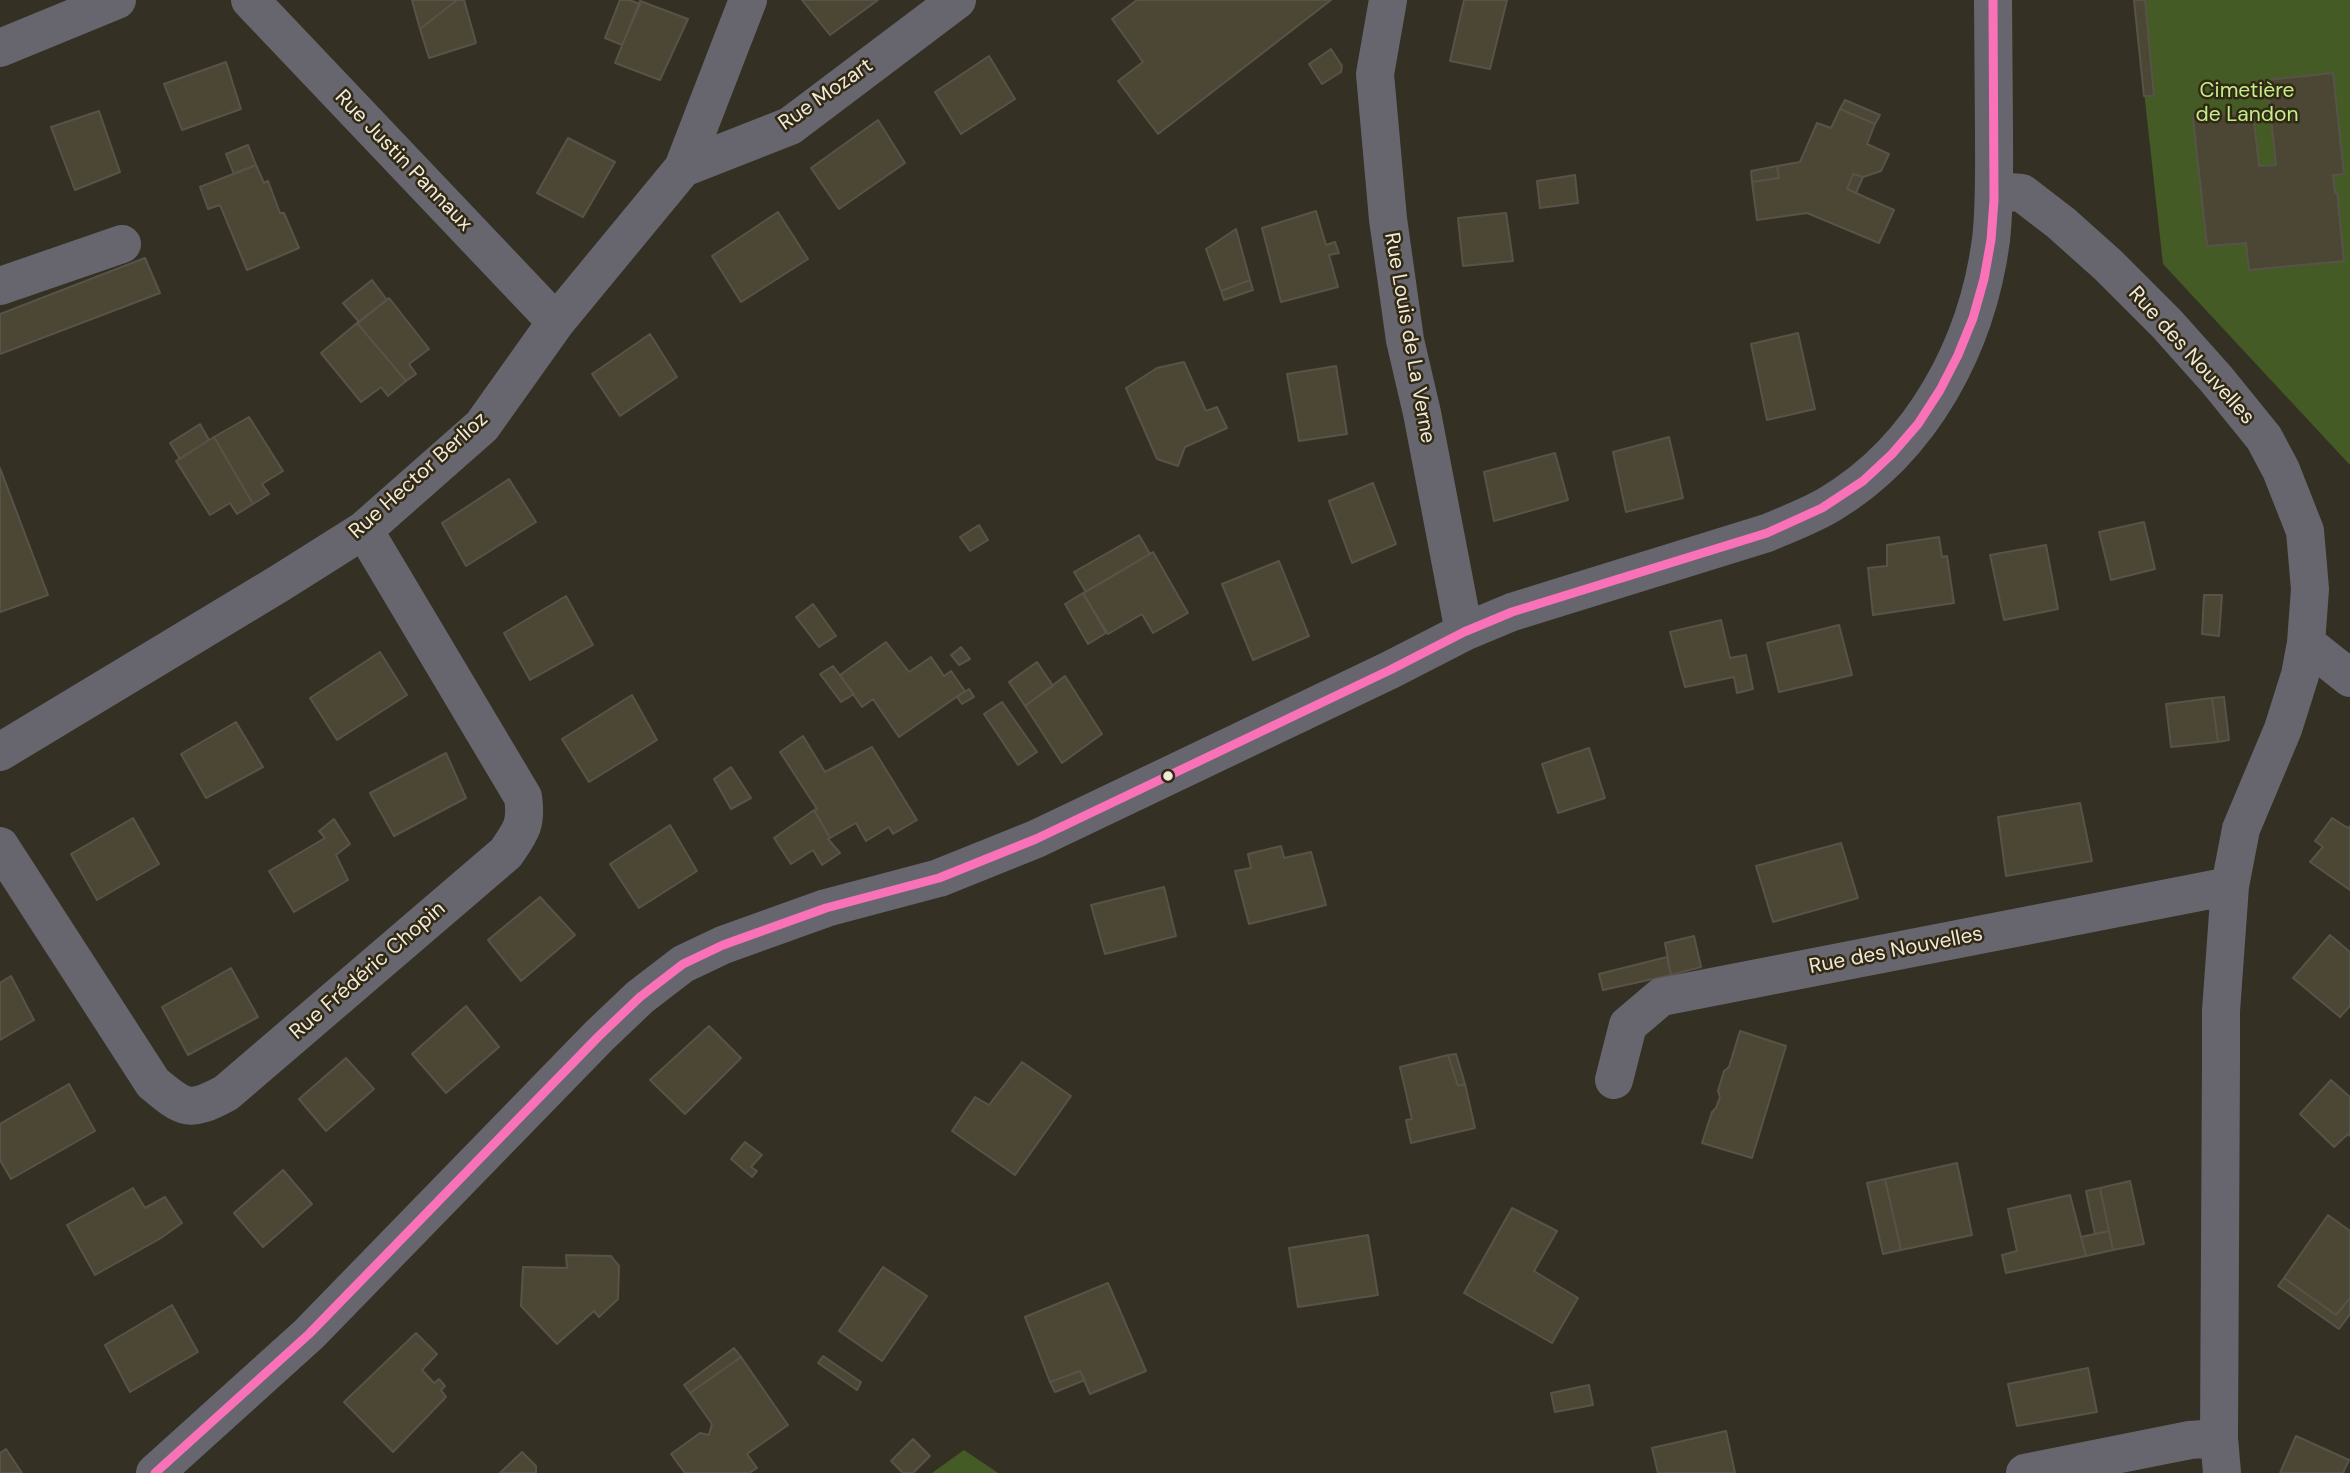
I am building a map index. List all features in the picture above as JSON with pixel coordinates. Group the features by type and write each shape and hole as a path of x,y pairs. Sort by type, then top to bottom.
{"street":[{"path":"0,48 117,0"},
{"name":"Rue Justin Pannaux","path":"250,0 556,322"},
{"name":"Rue Hector Berlioz","path":"0,751 364,530 482,426 556,322 683,168 748,0"},
{"name":"Rue Mozart","path":"683,168 790,126 957,0"},
{"name":"Rue Louis de La Verne","path":"1388,0 1375,74 1388,219 1405,340 1464,632"},
{"path":"155,1473 309,1334 599,1036 640,997 683,964 723,945 826,908 939,878 1036,839 1464,632 1511,612 1767,533 1810,514 1863,481 1919,423 1941,391 1975,315 1991,240 1994,191 1993,0"},
{"name":"Rue des Nouvelles","path":"1994,191 2022,193 2108,265 2167,324 2264,438 2281,470 2305,531 2310,589 2306,643 2300,675 2283,729 2241,829 2230,886 2221,1011 2220,1456 2190,1440 2025,1473"},
{"path":"0,286 122,244"},
{"name":"Rue Frédéric Chopin","path":"0,846 153,1083 173,1100 188,1107 203,1105 226,1093 506,853 520,834 526,815 523,797 364,530"},
{"path":"2306,643 2350,678"},
{"name":"Rue des Nouvelles","path":"1614,1080 1628,1025 1661,997 2230,886"}],"green space":[{"name":"Cimetière de Landon","path":"2134,0 2350,0 2350,465 2163,264"},
{"path":"964,1450 998,1473 932,1473"}],"building":[{"path":"412,0 457,0 420,29"},
{"path":"457,0 464,0 476,43 429,58 420,29"},
{"path":"620,0 640,4 622,45 605,38"},
{"path":"802,0 878,0 830,35"},
{"path":"1137,0 1331,0 1158,134 1118,81 1143,62 1112,19"},
{"path":"1464,0 1507,0 1490,69 1450,61"},
{"path":"2134,0 2145,0 2154,96 2144,96"},
{"path":"640,1 688,19 660,80 615,63"},
{"path":"1331,49 1342,66 1341,72 1322,84 1309,64"},
{"path":"989,56 1015,99 961,134 935,92"},
{"path":"226,62 241,109 182,130 164,84"},
{"path":"2333,73 2344,174 2333,175 2344,261 2249,270 2246,243 2207,246 2193,117 2253,112 2259,166 2276,165 2267,80"},
{"path":"1845,100 1880,115 1875,124 1840,109"},
{"path":"1840,109 1875,124 1867,144 1889,154 1881,171 1863,177 1853,174 1847,189 1894,210 1879,243 1807,213 1757,220 1752,182 1779,178 1777,166 1800,162 1817,123 1831,128"},
{"path":"99,111 120,172 75,190 51,127"},
{"path":"878,120 905,163 839,209 811,168"},
{"path":"568,138 615,162 583,217 537,193"},
{"path":"248,145 256,165 234,174 226,154"},
{"path":"256,165 264,183 268,181 280,213 284,213 299,248 247,270 220,205 208,209 200,187"},
{"path":"1777,166 1779,178 1752,182 1751,171"},
{"path":"1853,174 1863,177 1856,193 1847,189"},
{"path":"1575,175 1578,203 1540,208 1537,181"},
{"path":"1316,211 1326,245 1335,242 1339,253 1329,255 1338,287 1281,302 1262,228"},
{"path":"778,212 808,259 741,302 712,256"},
{"path":"1506,213 1513,261 1463,266 1458,218"},
{"path":"1236,229 1250,280 1221,291 1206,249"},
{"path":"145,258 160,293 0,354 0,314"},
{"path":"372,280 387,300 359,322 343,303"},
{"path":"1250,280 1253,290 1224,300 1221,291"},
{"path":"389,298 429,349 409,364 416,374 406,381 357,323"},
{"path":"357,323 406,381 388,396 381,387 361,402 321,353"},
{"path":"1798,333 1815,409 1767,420 1751,344"},
{"path":"650,334 677,377 620,416 592,374"},
{"path":"1184,362 1206,411 1217,407 1227,428 1185,447 1178,466 1157,459 1126,388 1157,368"},
{"path":"1336,366 1347,434 1299,441 1287,374"},
{"path":"249,417 283,471 262,484 269,494 253,504 214,437"},
{"path":"200,424 209,440 180,459 170,443"},
{"path":"214,437 253,504 237,514 230,503 210,515 176,461"},
{"path":"1669,437 1683,498 1626,512 1613,452"},
{"path":"1555,453 1568,500 1494,521 1484,472"},
{"path":"0,468 48,595 0,612"},
{"path":"509,479 536,522 466,566 442,523"},
{"path":"1373,483 1396,544 1352,563 1329,501"},
{"path":"2144,522 2155,569 2111,580 2099,532"},
{"path":"979,525 988,540 970,551 960,537"},
{"path":"1139,535 1150,554 1086,592 1074,572"},
{"path":"1939,537 1942,557 1947,556 1954,603 1873,615 1868,568 1887,566 1887,545"},
{"path":"2046,545 2058,609 2004,620 1990,555"},
{"path":"1153,552 1188,613 1153,633 1142,614 1108,634 1083,593"},
{"path":"1279,561 1309,636 1253,660 1222,584"},
{"path":"1083,593 1106,633 1088,644 1065,604"},
{"path":"2204,595 2222,595 2219,636 2202,634"},
{"path":"566,596 593,645 530,680 504,633"},
{"path":"813,604 836,636 819,647 796,617"},
{"path":"1721,620 1730,658 1746,655 1753,689 1737,693 1734,677 1685,687 1670,632"},
{"path":"1839,625 1852,675 1779,692 1767,643"},
{"path":"886,642 909,672 931,657 944,676 951,671 965,691 899,737 873,699 862,707 840,675"},
{"path":"961,647 970,659 959,665 951,655"},
{"path":"380,652 407,695 337,740 310,698"},
{"path":"1037,662 1053,686 1025,706 1009,682"},
{"path":"833,666 854,694 841,702 820,674"},
{"path":"1065,676 1102,734 1062,763 1025,706"},
{"path":"969,689 974,697 962,704 957,697"},
{"path":"632,695 657,740 589,782 562,739"},
{"path":"2224,697 2229,740 2218,742 2212,698"},
{"path":"2212,698 2218,742 2171,747 2166,704"},
{"path":"1002,702 1037,752 1018,765 984,714"},
{"path":"236,722 263,767 206,798 181,754"},
{"path":"803,736 825,772 872,747 917,820 893,834 889,827 866,841 856,823 830,838 814,810 817,809 780,752"},
{"path":"1589,748 1605,798 1558,813 1542,764"},
{"path":"446,753 466,798 394,836 370,793"},
{"path":"731,767 751,798 731,809 714,779"},
{"path":"2080,803 2092,861 2006,876 1998,817"},
{"path":"814,810 830,838 828,839 840,853 822,865 813,850 791,864 774,838"},
{"path":"133,818 159,864 97,900 71,854"},
{"path":"2332,818 2348,828 2350,826 2350,890 2310,862 2323,847 2315,841"},
{"path":"334,819 350,844 336,855 348,880 294,912 269,871 325,838 319,831"},
{"path":"670,825 697,871 639,908 610,864"},
{"path":"1841,843 1858,898 1773,922 1756,866"},
{"path":"1281,846 1284,858 1311,852 1326,905 1249,924 1235,871 1251,868 1248,854"},
{"path":"1164,887 1176,936 1105,954 1091,905"},
{"path":"540,897 575,935 521,981 488,940"},
{"path":"2330,935 2350,952 2350,1006 2340,1017 2293,978"},
{"path":"1694,936 1701,967 1671,975 1665,943"},
{"path":"1667,957 1671,975 1603,990 1599,974"},
{"path":"231,968 258,1017 188,1055 162,1007"},
{"path":"11,976 34,1020 0,1040 0,983"},
{"path":"466,1006 499,1047 446,1093 412,1054"},
{"path":"709,1026 741,1058 685,1114 650,1080"},
{"path":"1740,1031 1786,1046 1752,1158 1702,1143 1720,1097 1718,1091 1724,1071 1729,1067"},
{"path":"1456,1054 1465,1084 1458,1086 1448,1055"},
{"path":"1448,1055 1458,1086 1465,1084 1475,1128 1411,1143 1406,1120 1412,1119 1400,1067"},
{"path":"346,1058 374,1089 326,1131 299,1099"},
{"path":"1022,1062 1071,1096 1015,1175 952,1131 975,1097 989,1105"},
{"path":"2331,1080 2350,1097 2350,1136 2348,1134 2334,1147 2300,1114"},
{"path":"69,1084 95,1131 11,1179 0,1160 0,1124"},
{"path":"745,1142 762,1155 751,1167 757,1171 752,1177 731,1159"},
{"path":"1957,1163 1972,1235 1901,1250 1885,1179"},
{"path":"283,1170 312,1204 263,1247 234,1213"},
{"path":"1885,1179 1901,1250 1883,1254 1867,1183"},
{"path":"2130,1181 2144,1244 2113,1250 2100,1188"},
{"path":"133,1188 145,1208 165,1197 182,1223 161,1238 95,1275 67,1225"},
{"path":"2100,1188 2109,1231 2095,1234 2086,1191"},
{"path":"2070,1195 2086,1256 2006,1273 2002,1255 2017,1251 2008,1209"},
{"path":"1512,1208 1557,1231 1534,1271 1578,1298 1552,1343 1464,1293"},
{"path":"2328,1215 2350,1231 2350,1298 2336,1315 2284,1278"},
{"path":"2109,1231 2113,1250 2086,1256 2081,1237"},
{"path":"1368,1235 1378,1295 1298,1307 1289,1248"},
{"path":"566,1255 611,1256 619,1266 618,1299 599,1317 594,1311 557,1344 521,1306 523,1267 567,1268"},
{"path":"883,1267 927,1296 882,1361 839,1331"},
{"path":"2284,1278 2336,1315 2350,1298 2350,1314 2339,1329 2278,1286"},
{"path":"1108,1283 1146,1371 1090,1394 1080,1371 1050,1382 1025,1317"},
{"path":"172,1305 198,1352 130,1392 105,1345"},
{"path":"416,1333 437,1354 422,1370 434,1383 439,1379 445,1386 441,1390 446,1397 393,1452 344,1402"},
{"path":"734,1348 741,1357 690,1393 684,1385"},
{"path":"823,1356 861,1382 857,1390 818,1363"},
{"path":"741,1357 788,1425 747,1454 757,1468 749,1473 685,1473 671,1454 700,1433 709,1435 712,1424 690,1393"},
{"path":"2088,1368 2097,1412 2017,1426 2008,1384"},
{"path":"1080,1371 1085,1380 1055,1392 1050,1382"},
{"path":"1589,1385 1593,1405 1555,1412 1551,1393"},
{"path":"1726,1431 1735,1473 1658,1473 1652,1448"},
{"path":"2296,1436 2349,1460 2343,1473 2280,1473"},
{"path":"913,1439 930,1456 913,1473 903,1473 891,1461"},
{"path":"6,1449 22,1473 0,1473 0,1453"},
{"path":"522,1452 536,1466 536,1473 500,1473"}],"transit line":[{"path":"155,1473 309,1334 599,1036 640,997 683,964 723,945 826,908 939,878 1036,839 1464,632 1512,612 1767,533 1822,508 1863,481 1892,454 1918,424 1940,390 1973,318 1984,279 1994,200 1993,0"}]}
